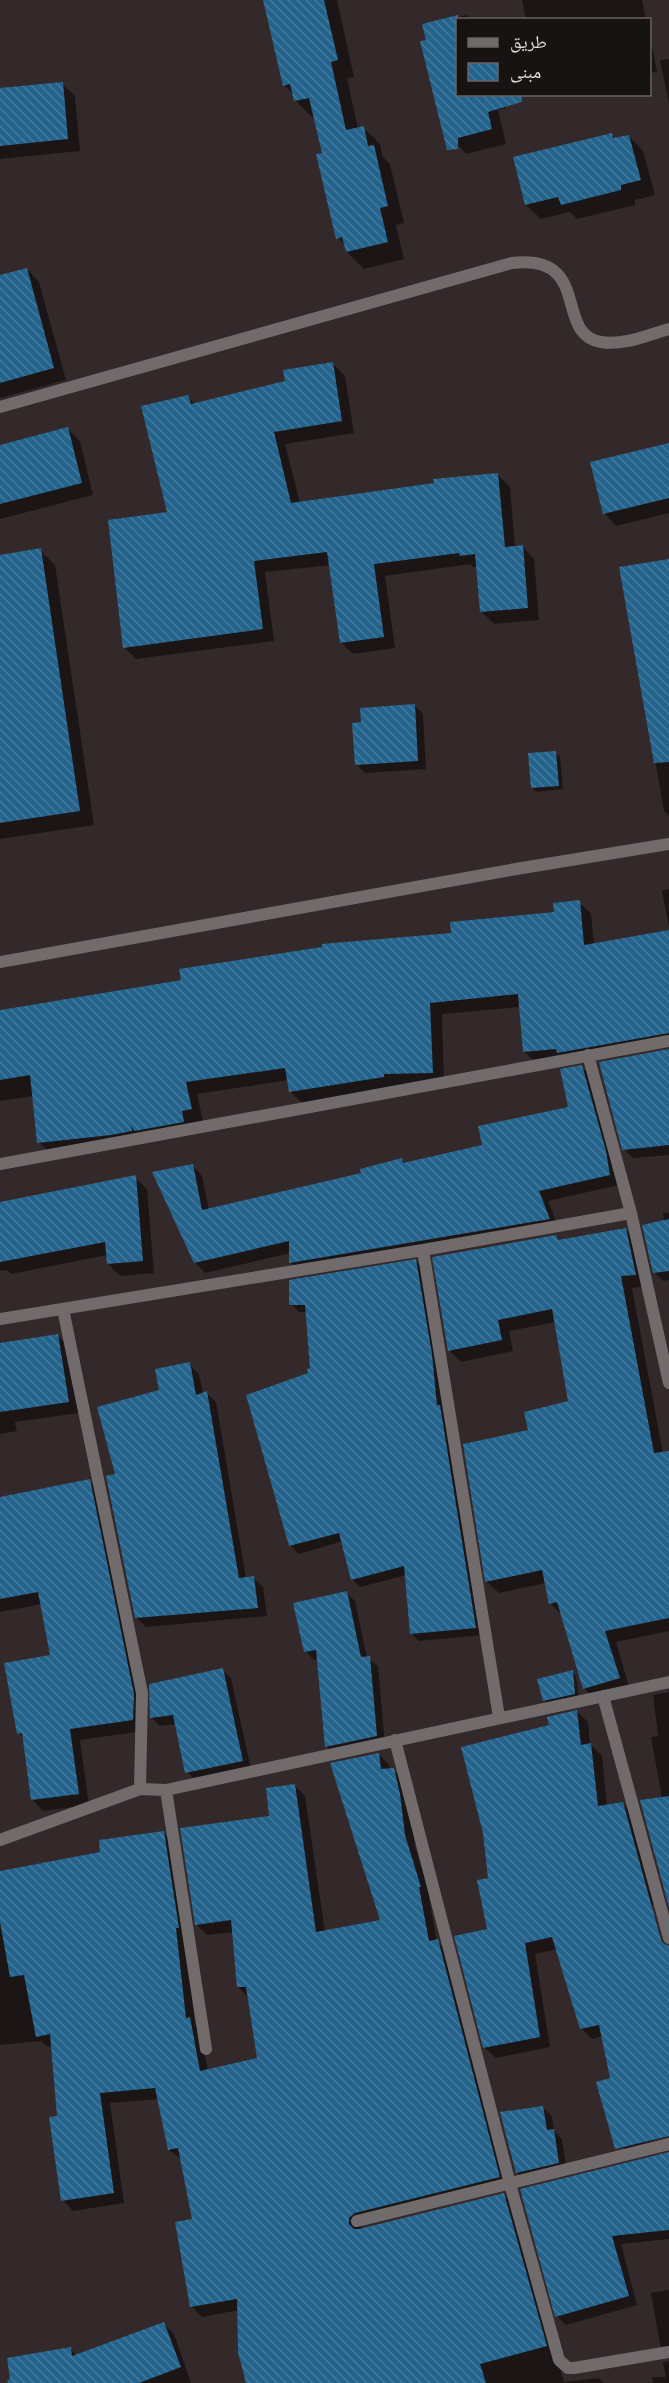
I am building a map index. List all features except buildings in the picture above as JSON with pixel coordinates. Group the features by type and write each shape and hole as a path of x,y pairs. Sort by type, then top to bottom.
{"street":[{"path":"0,407 513,263 528,261 557,272 567,285 578,327 589,338 601,342 614,342 669,330"},
{"path":"0,962 516,869 669,844"},
{"path":"0,1164 669,1041"},
{"path":"588,1056 631,1213 669,1380"},
{"path":"0,1319 423,1250 631,1213"},
{"path":"423,1250 499,1718"},
{"path":"63,1309 142,1693 140,1789"},
{"path":"0,1840 140,1789 166,1790 669,1682"},
{"path":"603,1696 669,1938"},
{"path":"395,1740 510,2184 559,2360 568,2368 574,2368 669,2352"},
{"path":"166,1790 206,2049"},
{"path":"357,2221 669,2144"}]}
